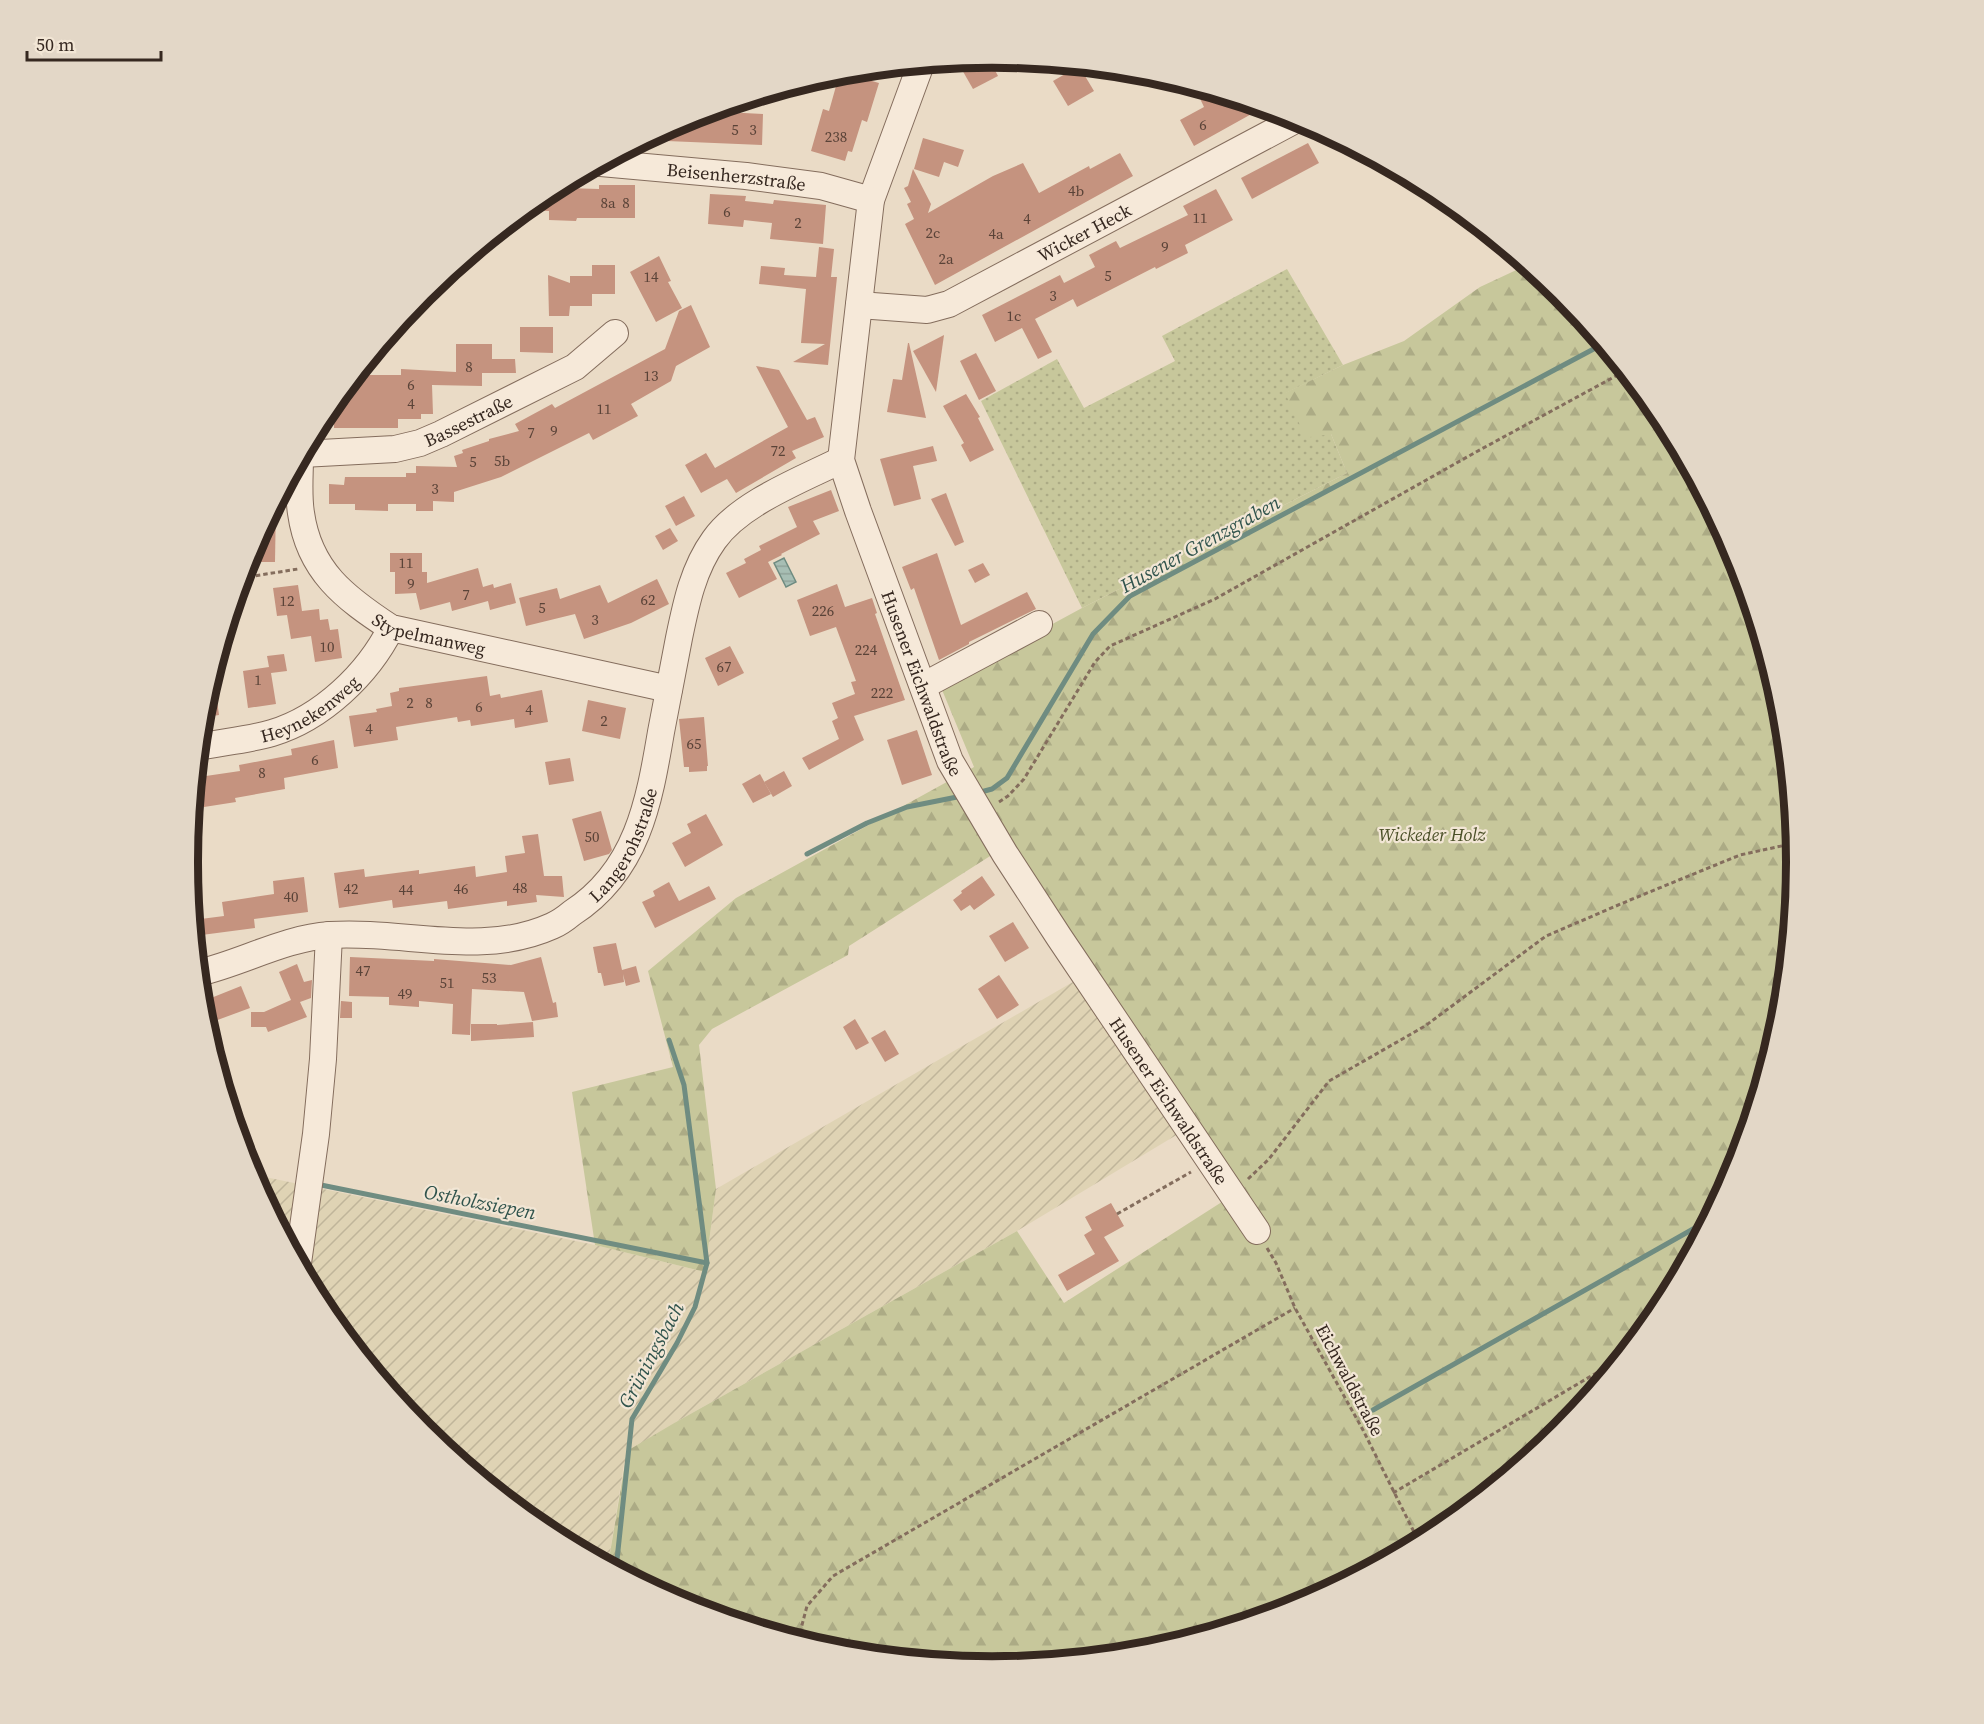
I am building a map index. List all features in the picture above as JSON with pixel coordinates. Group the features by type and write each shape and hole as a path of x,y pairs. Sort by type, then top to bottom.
{"street":[{"name":"Husener Eichwaldstraße","path":"918,71 871,200 841,460 950,761 1059,937 1257,1231"},
{"name":"Wicker Heck","path":"859,305 927,310 950,304 1287,125"},
{"name":"Beisenherzstraße","path":"615,163 810,184 871,200"},
{"name":"Bassestraße","path":"310,455 395,449 420,443 575,367 615,333"},
{"name":"Langerohstraße","path":"205,971 290,942 329,935 377,935 462,941 512,939 553,926 605,888 622,865 639,830 656,764 683,616 697,568 714,539 738,514 841,460"},
{"name":"Stypelmanweg","path":"301,471 300,512 308,540 320,566 335,587 355,605 391,628 669,689"},
{"path":"923,686 1039,624"},
{"name":"Heynekenweg","path":"206,745 271,733 296,723 332,700 377,651 391,628"},
{"path":"300,1251 323,1059 329,935"}],"path":[{"path":"979,809 1008,796 1024,779 1095,662 1110,646 1215,600 1619,374"},
{"path":"251,576 320,566"},
{"path":"1233,1194 1269,1159 1329,1081 1425,1026 1546,936 1740,855 1786,845"},
{"path":"1117,1214 1211,1161"},
{"name":"Eichwaldstraße","path":"1257,1231 1276,1263 1294,1308 1363,1430 1415,1534"},
{"path":"800,1632 807,1606 833,1576 1294,1308"},
{"path":"1393,1493 1603,1369"}],"shaded area":[{"path":"784,558 796,582 786,587 774,563"},
{"path":"1090,972 1193,1125 1017,1231 676,1422 624,1464 609,1558 551,1523 508,1492 430,1424 395,1386 331,1303 279,1213 263,1177 595,1245 705,1272 716,1189"}],"green space":[{"name":"Wickeder Holz","path":"1520,268 1554,300 1589,338 1653,421 1705,511 1726,558 1759,656 1780,758 1785,810 1785,914 1780,966 1771,1017 1759,1068 1726,1166 1705,1213 1653,1303 1622,1346 1554,1424 1476,1492 1433,1523 1343,1575 1296,1596 1198,1629 1096,1650 1044,1655 940,1655 888,1650 786,1629 737,1614 688,1596 609,1558 627,1451 676,1422 1017,1231 1064,1303 1239,1191 1009,844 849,946 848,955 712,1029 699,1045 716,1189 705,1272 595,1245 572,1092 673,1067 648,971 736,898 974,767 940,685 1082,608 1347,473 1331,434 1306,438 1285,393 1343,365 1404,341 1480,287"},
{"path":"1287,269 1343,365 1286,393 1331,434 1347,473 1082,608 981,401 1057,359 1084,408 1175,361 1162,336"}],"building":[{"path":"994,68 998,76 973,89 961,69"},
{"path":"1070,71 1083,73 1094,91 1068,106 1053,81"},
{"path":"863,78 879,83 867,122 862,120 852,152 848,151 845,161 811,151 823,109 829,111 837,83"},
{"path":"1198,95 1254,113 1194,146 1180,120 1204,107"},
{"path":"728,113 763,114 762,145 660,141 688,128"},
{"path":"923,138 964,150 958,167 944,162 939,177 914,169"},
{"path":"1308,143 1319,163 1252,199 1241,178"},
{"path":"1120,153 1133,176 935,285 905,224 914,219 907,204 911,202 904,188 908,186 913,169 931,204 928,213 993,176 1023,163 1039,193 1089,166 1090,169"},
{"path":"599,185 635,185 635,218 549,220 549,211 538,211 572,188 599,189"},
{"path":"1216,189 1233,220 1185,245 1188,253 1156,269 1155,267 1077,307 1073,299 1035,319 1052,352 1038,359 1022,328 995,342 982,315 1060,275 1064,283 1095,267 1089,255 1116,241 1120,248 1188,215 1183,206"},
{"path":"710,194 746,196 745,201 773,204 774,200 826,205 823,244 770,239 772,223 744,220 743,227 708,224"},
{"path":"819,247 834,249 831,277 837,277 828,365 793,362 825,344 801,343 806,289 759,284 761,266 785,268 784,275 816,277"},
{"path":"659,256 671,281 668,282 682,308 656,322 630,272"},
{"path":"592,265 615,265 615,294 592,294 592,306 570,306 569,316 549,316 548,275 570,283 570,276 592,276"},
{"path":"691,305 710,347 676,366 671,381 631,404 638,416 593,440 589,433 501,477 454,492 454,502 433,501 433,511 416,511 416,504 388,504 388,511 355,510 355,504 329,504 329,484 344,485 345,477 406,477 406,473 416,473 416,466 457,467 454,456 463,453 462,450 489,441 489,439 519,431 515,424 552,404 555,408 665,349 679,311"},
{"path":"520,327 553,327 553,353 520,352"},
{"path":"944,335 936,392 913,351"},
{"path":"908,343 926,418 887,412 893,379 902,380"},
{"path":"456,344 492,344 492,359 515,359 516,373 482,373 482,386 432,385 433,414 421,414 421,419 398,419 398,428 334,428 334,417 368,370 368,375 401,375 401,369 456,372"},
{"path":"976,353 996,391 979,400 960,361"},
{"path":"756,366 779,370 807,420 815,417 824,437 792,451 796,458 736,493 727,479 701,493 685,465 706,453 715,468 788,427"},
{"path":"966,394 980,417 978,418 994,450 970,462 961,445 964,443 943,406"},
{"path":"933,446 937,461 913,466 921,499 894,506 880,459"},
{"path":"831,490 839,511 813,521 820,534 768,562 777,579 739,598 726,573 746,563 744,559 761,550 759,546 797,527 788,507"},
{"path":"946,493 964,542 955,546 931,499"},
{"path":"684,496 695,516 676,526 665,506"},
{"path":"276,518 275,562 257,562"},
{"path":"670,528 678,541 663,550 655,536"},
{"path":"390,553 422,553 422,572 427,572 427,583 478,568 483,587 493,584 494,588 511,583 516,603 490,610 488,601 452,611 450,602 420,610 416,593 395,594 395,572 390,572"},
{"path":"937,553 961,625 1027,592 1036,609 969,642 939,660 914,588 911,590 902,567"},
{"path":"983,563 990,575 975,583 968,570"},
{"path":"657,579 669,604 631,623 584,639 575,614 526,626 519,598 557,588 560,599 600,585 608,603"},
{"path":"837,584 845,607 872,598 877,613 875,614 905,700 854,716 864,740 809,770 802,758 839,739 832,721 838,718 832,703 855,694 851,682 856,681 836,627 810,636 797,600"},
{"path":"298,585 302,611 319,609 320,620 328,619 330,630 338,629 342,658 315,662 311,636 291,639 287,615 277,616 273,588"},
{"path":"730,646 744,673 718,686 705,658"},
{"path":"284,654 287,671 271,673 276,704 248,708 243,671 269,667 267,656"},
{"path":"487,676 490,696 500,694 501,698 542,690 548,722 515,728 514,719 471,726 470,720 458,722 457,717 396,727 398,740 354,747 349,716 377,712 376,709 392,706 390,693 399,691 399,688"},
{"path":"216,694 219,715 211,716"},
{"path":"588,700 626,708 620,739 582,731"},
{"path":"704,717 707,771 689,772 689,767 684,767 679,719"},
{"path":"917,730 932,775 902,785 887,740"},
{"path":"334,740 338,768 284,778 285,789 235,798 236,802 204,807 201,789 202,777 240,771 239,765 292,755 291,749"},
{"path":"570,758 574,781 549,785 545,762"},
{"path":"784,771 792,786 773,797 764,782"},
{"path":"760,774 771,794 753,803 742,784"},
{"path":"601,811 612,850 609,854 584,861 572,819"},
{"path":"706,814 723,845 685,867 672,843 691,833 687,824"},
{"path":"538,834 544,876 562,876 564,897 536,895 537,902 507,906 507,901 448,909 447,901 393,908 392,900 339,908 334,873 364,869 365,877 419,870 419,874 475,866 476,877 507,872 505,856 525,853 522,836"},
{"path":"982,876 995,895 974,910 970,905 961,911 953,900 962,893 961,891"},
{"path":"304,877 308,912 254,919 255,928 201,935 199,919 224,916 222,902 274,894 273,881"},
{"path":"669,882 679,901 709,886 716,899 655,928 642,902 655,896 653,891"},
{"path":"1013,922 1029,948 1005,962 989,936"},
{"path":"616,943 622,970 636,966 640,982 626,986 623,974 624,982 604,986 601,973 598,973 593,947"},
{"path":"350,957 434,961 434,959 511,965 541,957 553,1003 556,1002 558,1017 532,1021 524,992 472,989 470,1035 452,1034 453,1004 419,1001 419,1007 389,1005 389,997 349,996"},
{"path":"297,964 304,982 312,980 311,998 300,1002 307,1017 268,1032 266,1027 251,1027 251,1012 264,1012 291,1000 279,972"},
{"path":"999,975 1019,1005 997,1019 978,989"},
{"path":"241,986 250,1008 214,1021 210,999"},
{"path":"341,1001 352,1002 352,1018 340,1018"},
{"path":"855,1019 869,1043 856,1050 843,1027"},
{"path":"533,1022 534,1037 471,1041 471,1024 497,1025"},
{"path":"885,1030 899,1054 885,1062 871,1038"},
{"path":"1111,1203 1124,1226 1104,1237 1119,1261 1067,1291 1058,1275 1095,1254 1084,1235 1092,1230 1085,1217"}],"waterway":[{"name":"Husener Grenzgraben","path":"977,793 992,789 1007,778 1093,634 1130,596 1597,347"},
{"name":"Husener Grenzgraben","path":"807,854 867,823 907,807 962,796"},
{"name":"Grüningsbach","path":"617,1562 632,1419 677,1343 695,1307 707,1263 684,1085 669,1040"},
{"name":"Ostholzsiepen","path":"317,1186 707,1263"},
{"path":"1373,1410 1698,1226"}]}
